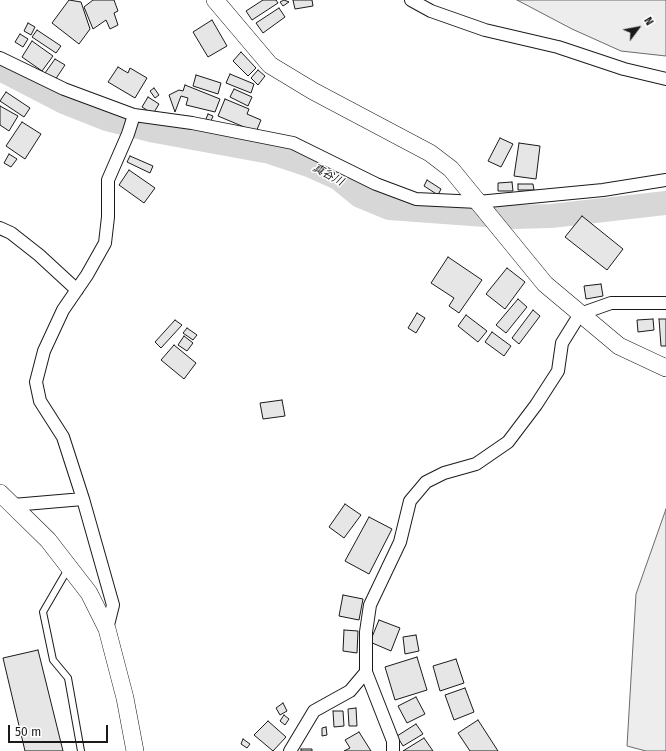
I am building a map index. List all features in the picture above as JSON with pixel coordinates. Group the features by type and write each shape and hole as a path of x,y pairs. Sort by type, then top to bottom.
{"street":[{"path":"215,0 270,64 313,91 430,153 451,169 546,284 619,346 666,368"},
{"path":"411,0 431,11 484,30 558,47 624,69 666,79"},
{"path":"0,58 64,89 134,117 192,123 293,143 376,184 416,200 481,205 603,190 666,180"},
{"path":"107,629 113,605 83,499 63,437 40,401 36,382 44,351 63,310 77,290 105,243 108,217 108,180 134,117"},
{"path":"0,228 11,233 77,290"},
{"path":"393,751 393,741 366,672 366,632 370,605 400,542 410,501 426,482 444,473 476,464 508,442 536,405 558,371 562,344 580,314 611,304 666,303"},
{"path":"0,493 48,540 88,593 107,629 125,698 135,751"},
{"path":"13,505 83,499"},
{"path":"290,751 314,711 350,691 366,672"}],"lane":[{"path":"68,567 43,612 53,660 68,678 81,751"}],"shaded area":[{"path":"517,0 666,0 666,56 621,51 572,29"},
{"path":"666,509 666,751 646,751 627,746 636,594"}],"building":[{"path":"69,0 81,2 90,29 79,44 52,23"},
{"path":"93,0 114,0 118,11 114,13 118,25 110,29 106,20 93,29 84,7"},
{"path":"263,0 276,0 278,3 252,20 246,11"},
{"path":"284,0 289,2 283,6 280,2"},
{"path":"293,0 312,0 313,6 295,9"},
{"path":"279,8 285,17 263,33 256,23"},
{"path":"212,20 227,46 208,57 193,32"},
{"path":"28,23 35,27 31,35 24,31"},
{"path":"37,30 61,46 56,53 32,37"},
{"path":"20,34 28,39 23,47 15,42"},
{"path":"32,41 53,56 42,71 22,57"},
{"path":"241,52 256,68 248,76 233,61"},
{"path":"55,59 65,65 55,80 45,73"},
{"path":"118,67 128,73 130,68 147,78 135,98 108,82"},
{"path":"258,70 265,76 258,85 251,78"},
{"path":"230,74 254,84 251,93 226,83"},
{"path":"196,75 221,83 218,94 193,86"},
{"path":"185,85 220,99 215,112 186,105 188,98 181,96 175,112 169,95 179,90 183,91"},
{"path":"154,88 159,95 155,98 150,91"},
{"path":"234,89 252,97 248,106 230,97"},
{"path":"6,92 30,108 24,117 0,101"},
{"path":"148,97 159,104 153,114 142,107"},
{"path":"225,99 249,109 247,114 261,120 256,132 218,116"},
{"path":"0,106 18,116 9,131 0,125"},
{"path":"208,114 213,116 211,121 206,119"},
{"path":"22,122 41,134 25,159 6,146"},
{"path":"500,138 513,144 501,167 488,161"},
{"path":"519,143 540,146 536,179 514,176"},
{"path":"9,154 17,159 11,167 4,163"},
{"path":"130,156 153,166 150,173 127,162"},
{"path":"129,170 155,188 144,203 119,185"},
{"path":"427,180 441,189 438,195 424,186"},
{"path":"512,182 513,191 498,191 498,183"},
{"path":"518,184 533,184 534,190 518,190"},
{"path":"582,216 623,249 607,270 565,237"},
{"path":"448,257 482,280 459,313 449,306 454,298 431,283"},
{"path":"507,268 525,282 505,309 486,294"},
{"path":"601,284 603,296 586,299 584,286"},
{"path":"518,299 527,307 506,333 496,325"},
{"path":"533,310 540,316 519,344 512,338"},
{"path":"417,313 425,318 416,333 408,328"},
{"path":"466,315 487,331 478,342 458,326"},
{"path":"653,319 654,330 638,332 637,320"},
{"path":"659,319 666,319 666,346 661,346"},
{"path":"175,320 182,325 161,348 155,342"},
{"path":"187,328 197,335 193,340 183,333"},
{"path":"492,332 511,346 504,356 485,342"},
{"path":"184,336 193,343 187,351 178,345"},
{"path":"174,345 196,363 184,379 161,360"},
{"path":"282,400 285,416 263,419 260,403"},
{"path":"345,504 361,515 344,538 329,527"},
{"path":"369,517 392,529 369,574 345,561"},
{"path":"343,595 363,599 359,620 339,616"},
{"path":"379,620 400,628 391,651 370,642"},
{"path":"344,630 358,631 357,653 343,651"},
{"path":"416,635 419,651 405,654 403,637"},
{"path":"38,650 63,751 25,751 3,658"},
{"path":"417,657 427,690 395,700 385,667"},
{"path":"456,659 464,683 440,691 433,666"},
{"path":"465,688 474,712 454,720 445,695"},
{"path":"416,697 425,714 407,723 398,706"},
{"path":"283,703 287,711 280,715 276,708"},
{"path":"356,708 357,726 349,726 348,709"},
{"path":"333,711 343,711 344,726 334,727"},
{"path":"284,715 289,719 285,725 280,721"},
{"path":"478,720 498,751 470,751 458,733"},
{"path":"268,721 286,737 273,751 254,735"},
{"path":"416,724 423,734 403,746 397,736"},
{"path":"326,727 327,735 322,736 322,728"},
{"path":"359,732 371,751 344,751 350,748 345,740"},
{"path":"424,738 433,751 403,751"},
{"path":"243,739 250,744 247,748 241,744"},
{"path":"301,749 312,749 312,751 301,751"}],"waterway":[{"name":"真谷川","path":"0,69 64,102 107,119 155,131 270,152 309,165 338,178 360,196 389,208 513,217 551,216 666,203"}]}
